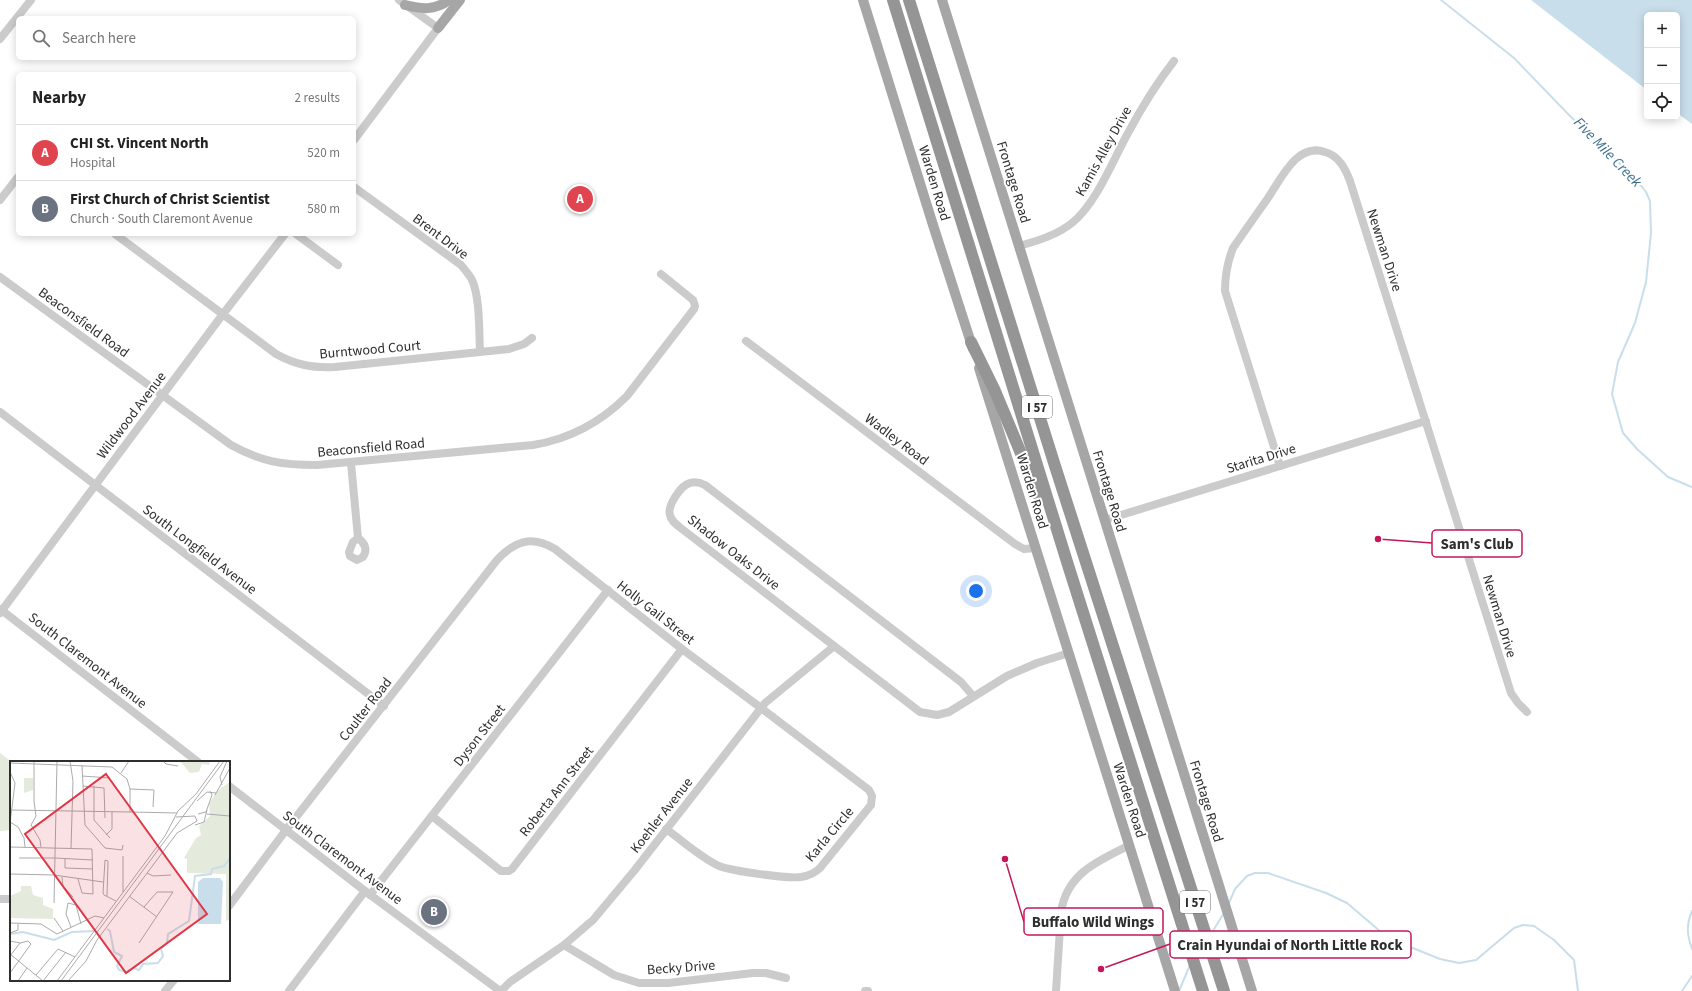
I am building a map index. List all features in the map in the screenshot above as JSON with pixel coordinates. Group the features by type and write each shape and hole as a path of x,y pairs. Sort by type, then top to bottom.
{"highway":[{"name":"I 57","path":"893,0 1202,991"},
{"name":"I 57","path":"910,0 1055,466 1224,991"},
{"path":"971,342 995,391 1068,565"}],"main road":[{"path":"402,2 428,9 442,5 449,0"},
{"path":"438,28 460,0"},
{"name":"Warden Road","path":"863,0 1175,991"},
{"name":"Frontage Road","path":"942,0 1252,991"}],"street":[{"path":"18,16 31,0"},
{"path":"356,137 438,28 402,2"},
{"path":"0,39 16,19"},
{"name":"Kamis Alley Drive","path":"1019,246 1045,238 1064,229 1081,215 1103,181 1153,88 1174,61"},
{"name":"Newman Drive","path":"1280,466 1225,291 1225,276 1228,261 1233,248 1292,163 1309,150 1317,150 1327,152 1337,158 1344,167 1426,421 1511,693 1527,712"},
{"path":"0,200 16,180"},
{"name":"Brent Drive","path":"356,188 467,272 472,280 476,294 480,351"},
{"name":"Burntwood Court","path":"118,236 276,354 295,364 335,367 509,349 524,344 532,338"},
{"name":"Wildwood Avenue","path":"1,611 96,486 223,314 283,236"},
{"path":"299,236 338,265"},
{"name":"Beaconsfield Road","path":"0,277 231,445 254,456 290,465 351,463 533,445 564,438 591,426 616,407 627,396 696,306 692,300 661,274"},
{"name":"Wadley Road","path":"746,341 1015,544 1024,549 1036,548"},
{"name":"South Longfield Avenue","path":"0,412 384,706"},
{"name":"Starita Drive","path":"1104,520 1426,421"},
{"path":"351,463 358,538"},
{"name":"Shadow Oaks Drive","path":"972,696 961,682 705,485 697,482 686,485 670,505 669,510 672,521 833,647 920,712 929,715 943,714 961,705 972,696 1007,676 1037,663 1069,653"},
{"name":"Coulter Road","path":"230,905 286,830 497,560 515,545 532,541"},
{"name":"Holly Gail Street","path":"532,541 542,543 555,549 682,649 761,708"},
{"name":"Dyson Street","path":"289,991 432,816 608,590"},
{"name":"South Claremont Avenue","path":"1,611 197,761"},
{"name":"Koehler Avenue","path":"501,991 510,982 564,945 607,905 765,703 833,647"},
{"name":"Roberta Ann Street","path":"432,816 501,871 508,871 512,869 682,649"},
{"name":"Karla Circle","path":"666,829 711,862 720,866 759,874 799,878 813,873 820,868 871,805 872,796 869,790 761,708"},
{"name":"South Claremont Avenue","path":"230,787 368,893 501,991"},
{"path":"1056,991 1061,912 1068,889 1084,871 1130,845"},
{"name":"Becky Drive","path":"564,945 614,975 639,983 668,983 754,973 766,973 786,978"},
{"path":"165,991 173,981"}],"green space":[{"path":"0,753 11,761 10,830 0,831"}],"water":[{"path":"1531,0 1692,0 1692,124 1680,115 1680,12 1644,12 1644,88"}],"waterway":[{"name":"Five Mile Creek","path":"1441,0 1514,58 1570,116 1636,179 1646,192 1650,201 1651,233 1646,282 1635,323 1618,362 1612,394 1623,433 1637,449 1668,477 1692,487"},
{"name":"Five Mile Creek","path":"1229,903 1235,889 1247,876 1255,873 1268,873 1326,893 1347,903 1388,938 1440,959 1459,963 1476,960 1514,928 1523,925 1534,926 1554,940 1574,960 1578,991"},
{"name":"Five Mile Creek","path":"1692,911 1688,930 1692,949"},
{"name":"Five Mile Creek","path":"1211,934 1224,913"},
{"name":"Five Mile Creek","path":"1197,954 1204,943"},
{"name":"Five Mile Creek","path":"1179,991 1190,965"},
{"name":"Five Mile Creek","path":"1682,991 1692,976"}],"place":[{"name":"CHI St. Vincent North","path":"580,199"},
{"name":"Sam's Club","path":"1378,539"},
{"name":"Buffalo Wild Wings","path":"1005,859"},
{"name":"First Church of Christ Scientist","path":"434,912"},
{"name":"Crain Hyundai of North Little Rock","path":"1101,969"}]}
